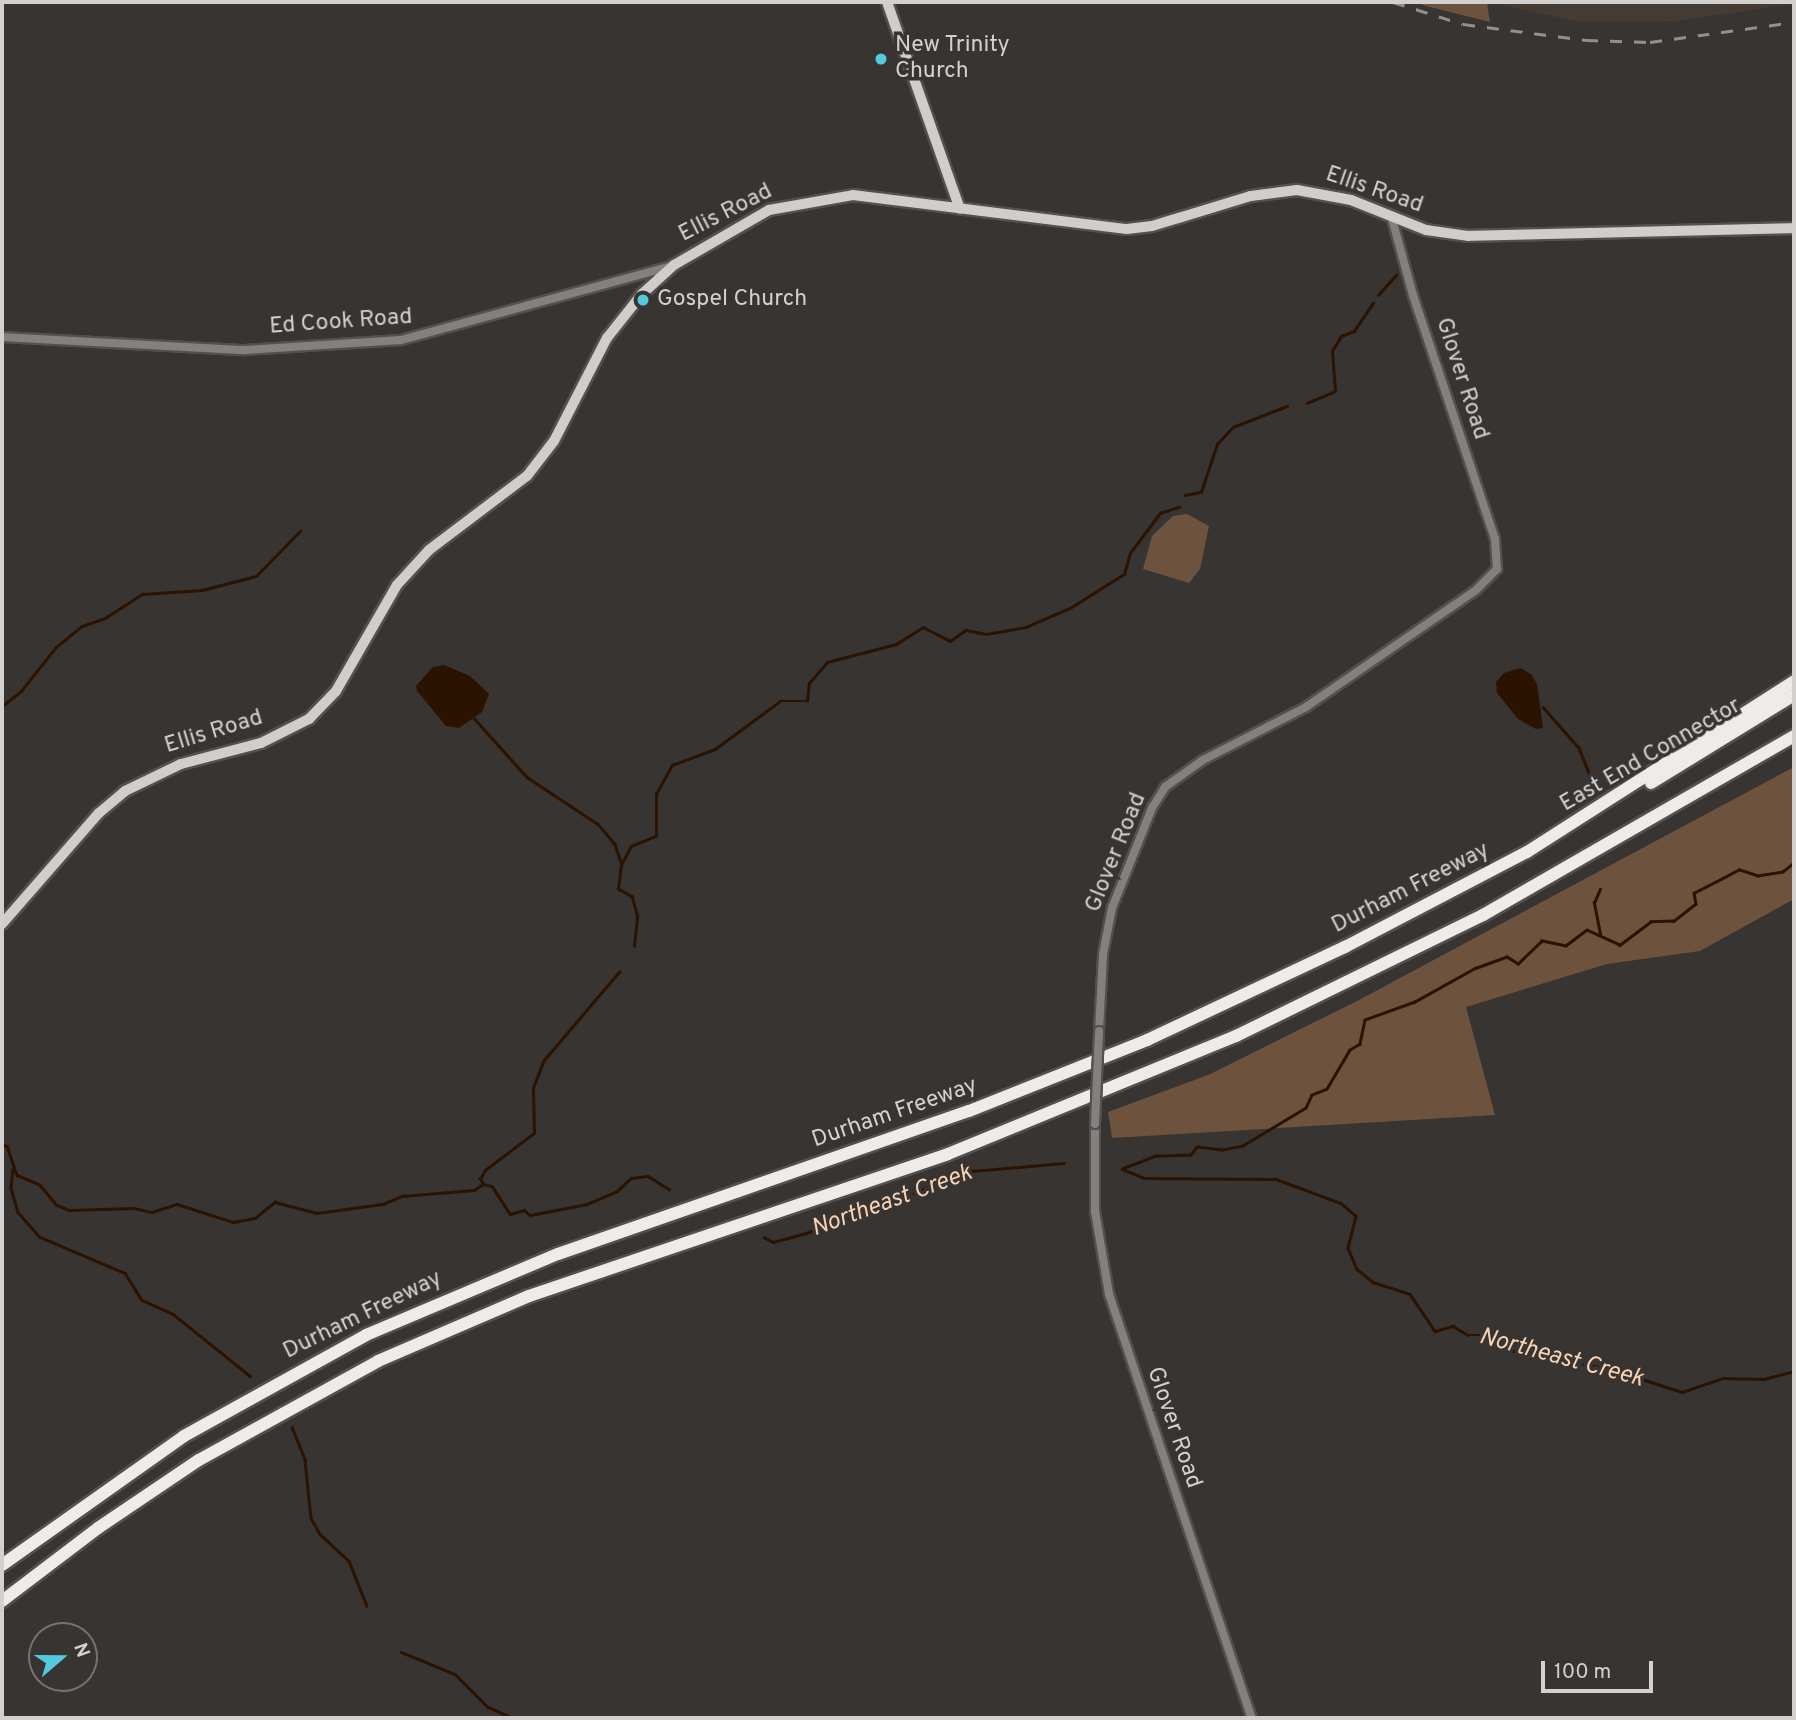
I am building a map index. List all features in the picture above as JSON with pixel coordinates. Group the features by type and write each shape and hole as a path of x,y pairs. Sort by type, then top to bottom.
{"highway":[{"name":"Durham Freeway","path":"2,1565 81,1505 196,1429 404,1318 558,1254 918,1130 1097,1061 1345,947 1527,852 1794,681"},
{"name":"East End Connector","path":"1527,852 1687,763 1794,695"},
{"name":"Durham Freeway","path":"2,1601 86,1536 199,1460 378,1361 568,1281 948,1154 1236,1036 1520,896 1794,736"}],"main road":[{"path":"887,2 960,209"},
{"name":"Ellis Road","path":"2,924 99,813 125,791 158,772 261,743 309,719 336,691 397,585 429,550 527,476 554,441 607,338 642,294 674,265 769,210 809,200 878,197 1127,229 1152,226 1251,196 1297,190 1339,196 1392,219 1426,230 1468,236 1794,228"}],"street":[{"name":"Glover Road","path":"1252,1718 1109,1294 1095,1211 1095,1124 1103,954 1112,908 1152,808 1166,788 1203,760 1306,707 1476,590 1497,569 1498,550 1413,295 1392,219"},
{"name":"Ed Cook Road","path":"2,337 213,349 401,340 475,324 674,265"}],"shaded area":[{"path":"1414,2 1487,2 1490,22 1426,6"},
{"path":"1489,2 1794,4 1678,21 1579,22"},
{"path":"1187,514 1209,526 1200,569 1189,583 1143,569 1152,536 1173,516"},
{"path":"444,665 470,676 489,694 482,712 459,728 446,726 417,691 416,686 433,667"},
{"path":"1520,668 1531,674 1537,684 1543,728 1536,729 1518,719 1497,693 1496,682 1504,673"},
{"path":"1794,767 1794,899 1700,951 1607,964 1466,1007 1495,1115 1112,1138 1108,1112 1208,1075 1359,1000"}],"waterway":[{"path":"1378,295 1396,275"},
{"path":"1307,403 1335,391 1332,351 1341,336 1354,331 1373,303"},
{"path":"1185,495 1201,492 1217,444 1233,427 1287,406"},
{"path":"634,946 637,916 632,897 618,889 621,865 631,846 656,836 656,794 672,765 715,749 780,701 807,701 809,683 827,662 896,644 923,627 950,641 966,630 986,634 1026,627 1070,608 1124,574 1130,553 1160,513 1179,507"},
{"path":"2,706 21,691 56,647 82,626 105,618 142,594 202,590 256,576 300,531"},
{"path":"1543,707 1579,748 1595,788"},
{"path":"474,718 527,777 598,824 615,844 621,862"},
{"path":"1794,863 1783,872 1758,876 1739,870 1694,893 1696,904 1674,921 1651,922 1620,945 1587,930 1566,946 1542,941 1518,964 1507,957 1476,968 1415,1002 1365,1020 1360,1044 1350,1050 1327,1089 1312,1095 1306,1108 1243,1146 1222,1150 1197,1147 1191,1155 1156,1156 1122,1169 1144,1178 1276,1179 1341,1203 1356,1216 1348,1248 1357,1269 1373,1282 1410,1294 1435,1331 1453,1326 1468,1335 1483,1335 1504,1349 1614,1370 1682,1392 1723,1378 1764,1379 1794,1371"},
{"path":"1600,889 1594,903 1600,934"},
{"path":"483,1184 480,1179 485,1170 534,1133 533,1088 544,1060 619,972"},
{"name":"Northeast Creek","path":"2,1144 7,1146 17,1175 40,1185 57,1205 69,1210 134,1208 152,1212 177,1204 233,1222 255,1218 275,1202 317,1213 383,1204 402,1196 474,1190 483,1184"},
{"name":"Northeast Creek","path":"764,1237 773,1242 806,1233 972,1171 1064,1163"},
{"path":"13,1169 11,1188 18,1212 40,1237 125,1273 142,1300 173,1314 250,1376"},
{"name":"Northeast Creek","path":"483,1184 492,1186 510,1214 524,1210 530,1215 587,1204 617,1191 631,1178 648,1176 669,1189"},
{"path":"292,1427 305,1460 311,1518 320,1534 349,1561 367,1606"},
{"path":"401,1652 455,1674 488,1707 513,1718"}],"railway":[{"path":"1393,2 1463,24 1586,40 1650,42 1794,22"}],"place":[{"name":"New Trinity Church","path":"881,59"},
{"name":"Gospel Church","path":"643,300"}]}
